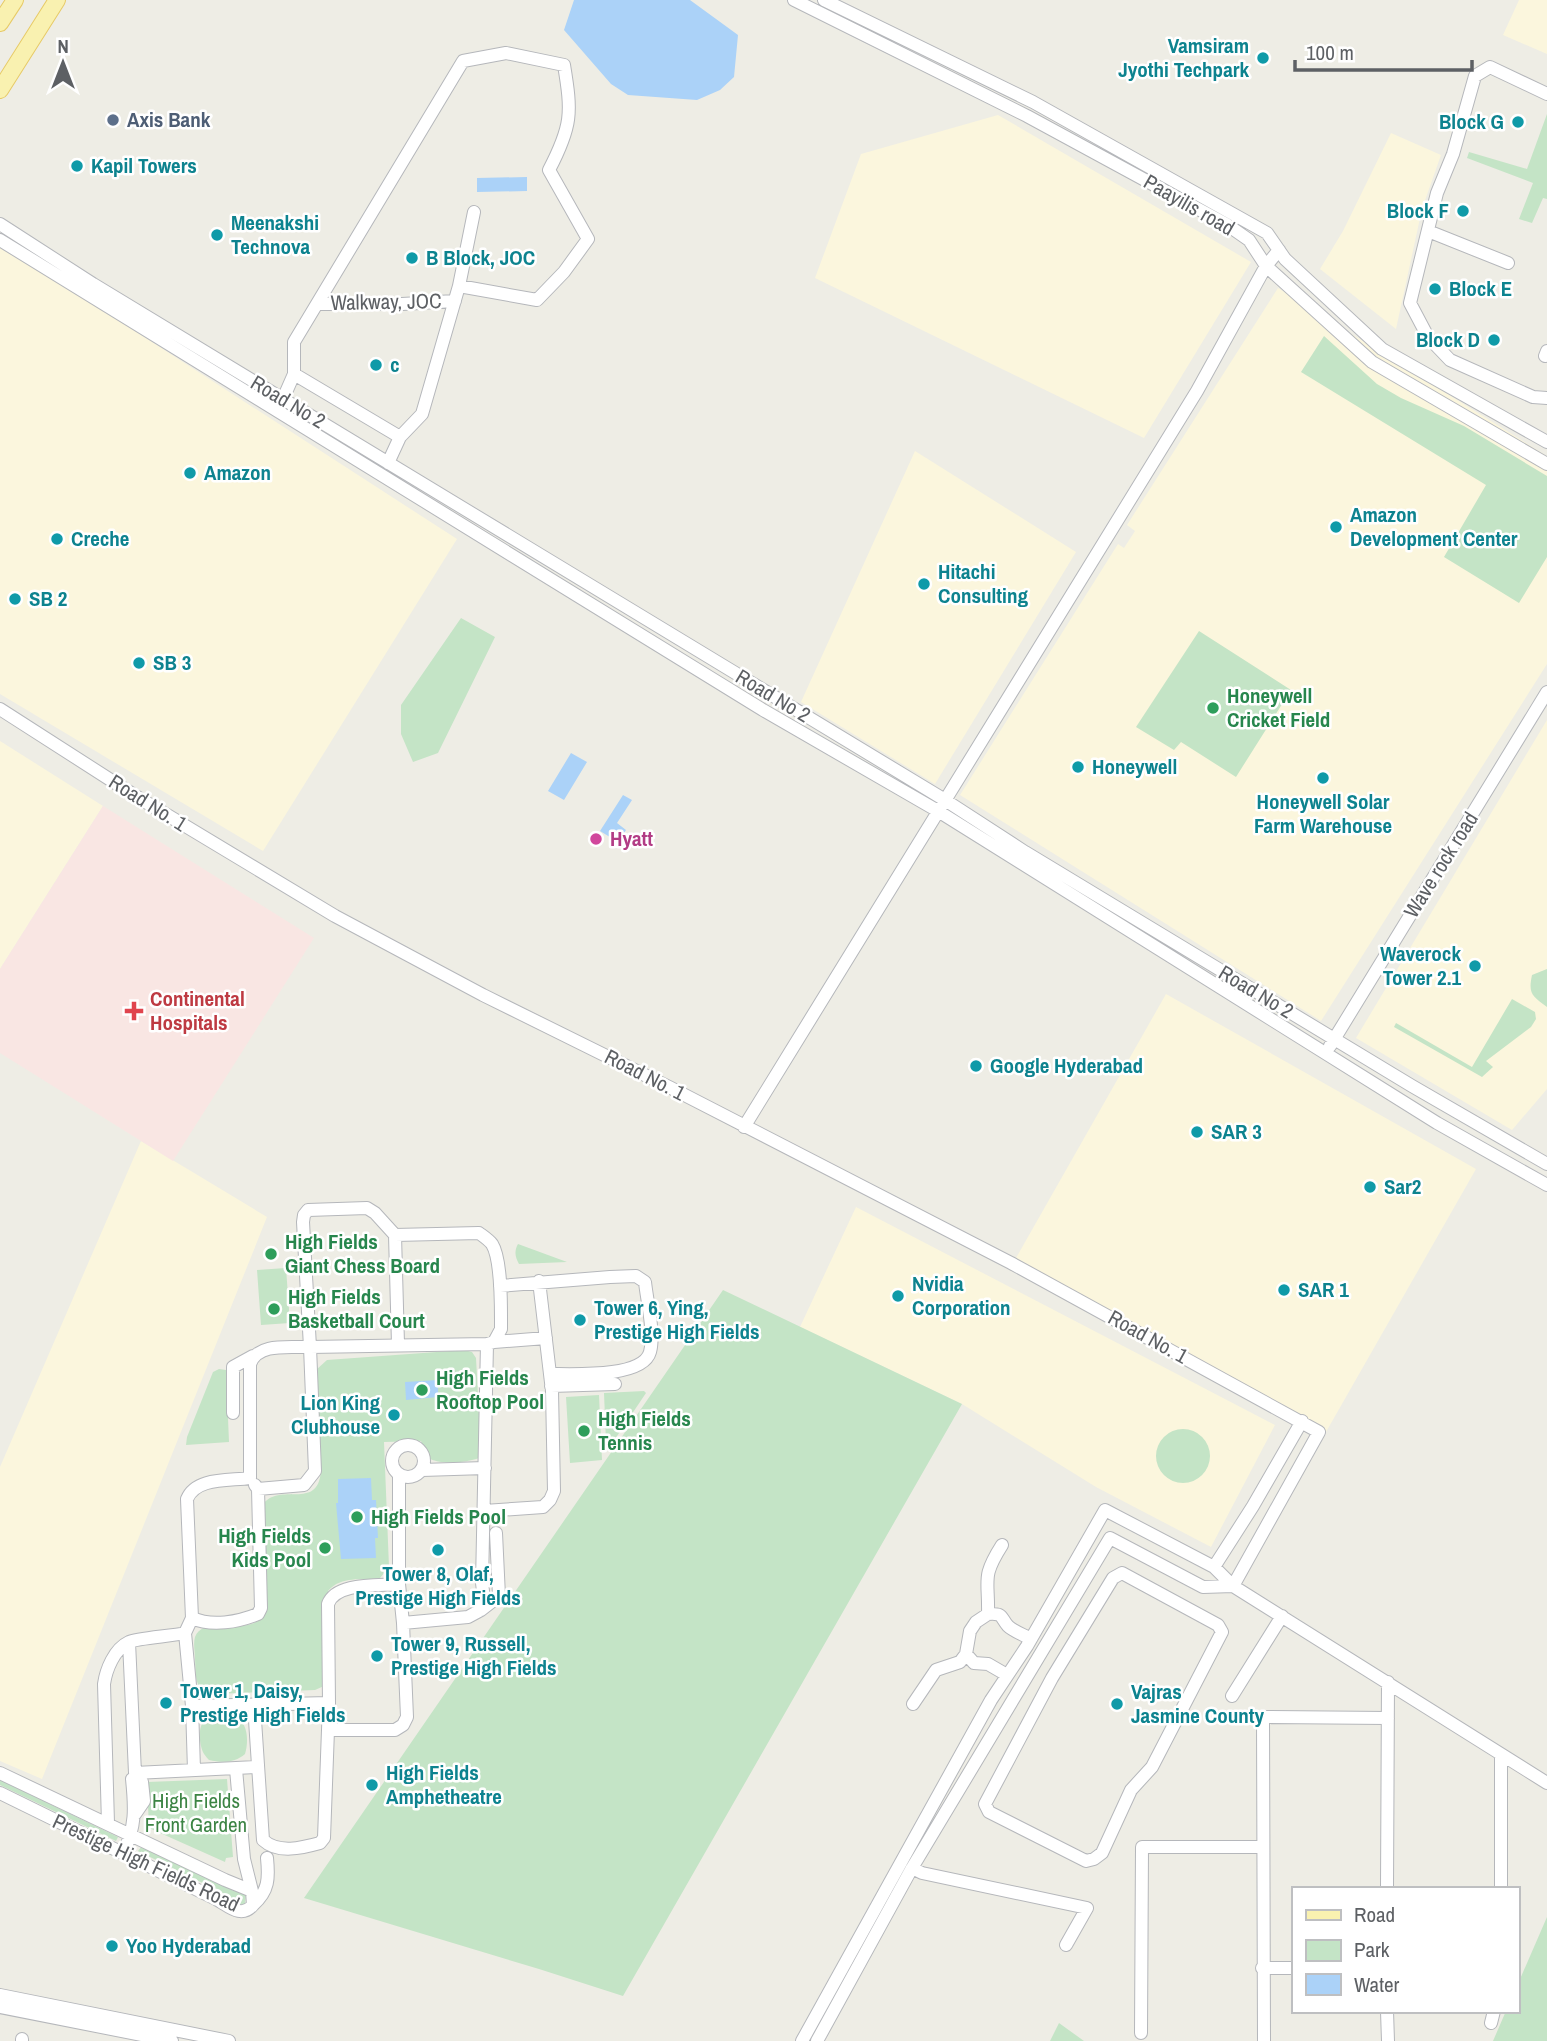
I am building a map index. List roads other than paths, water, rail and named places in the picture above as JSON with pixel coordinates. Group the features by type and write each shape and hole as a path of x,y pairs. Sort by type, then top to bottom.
{"main road":[{"path":"0,23 15,0"},
{"path":"0,90 57,0"}],"street":[{"name":"Paayilis road","path":"794,0 1027,116 1226,224 1249,240 1266,266 1372,362 1547,464"},
{"name":"Paayilis road","path":"824,0 1032,102 1267,233 1285,259 1382,349 1547,442"},
{"path":"283,399 294,374 295,342 463,61 506,53 564,65 571,105 564,141 549,170 588,239 564,272 537,300 459,286"},
{"path":"1547,94 1490,67 1475,76 1452,154 1437,193 1410,303 1428,337 1450,360 1533,397 1547,398"},
{"path":"388,463 400,437 422,414 459,286 474,212"},
{"name":"Road No 2","path":"0,224 942,806 1022,865 1437,1123 1547,1185"},
{"path":"1428,231 1508,263"},
{"name":"Road No 2","path":"0,240 763,710 1025,852 1467,1120 1547,1164"},
{"path":"744,1127 1197,391 1266,266 1279,250"},
{"name":"Walkway, JOC","path":"317,304 455,301"},
{"path":"1372,362 1382,349"},
{"path":"294,374 400,437"},
{"name":"Wave rock road","path":"1326,1052 1547,692"},
{"name":"Road No. 1","path":"0,709 315,905 475,991 1011,1263 1319,1432 1233,1586"},
{"path":"194,1770 192,1706 185,1633 192,1618 187,1499 191,1490 200,1484 304,1485 315,1471 304,1215 308,1210 367,1208 395,1235 398,1344"},
{"path":"395,1235 479,1233 494,1248 501,1329 491,1343 485,1468 484,1599 481,1611"},
{"path":"499,1286 636,1276 645,1282 651,1338 651,1351 646,1362 632,1369 551,1380"},
{"path":"484,1511 531,1510 543,1507 554,1490 551,1380 539,1281"},
{"path":"233,1413 233,1367 264,1349 491,1343 546,1338"},
{"path":"192,1618 210,1622 240,1622 258,1614 261,1608 250,1364 253,1356"},
{"path":"551,1380 614,1384"},
{"path":"1214,1567 1254,1506 1302,1422"},
{"path":"328,1730 395,1730 403,1725 407,1717 399,1584 399,1474 392,1461 395,1451 404,1446 415,1446 422,1453 422,1470"},
{"path":"399,1474 414,1476 422,1470 485,1468"},
{"path":"802,2041 990,1700 1029,1642 1105,1510 1214,1567 1233,1586 1547,1783"},
{"path":"402,1623 468,1617 481,1611 499,1596 496,1533"},
{"path":"817,2041 912,1868 1110,1538 1203,1587 1233,1586"},
{"path":"988,1614 987,1573 1002,1545"},
{"path":"1122,1573 1218,1625 1222,1632 1152,1767 1131,1790 1102,1853 1086,1861 989,1812 985,1804 1060,1666 1113,1577 1122,1573"},
{"path":"254,1705 263,1840 268,1845 285,1848 320,1843 324,1838 329,1703 328,1604 331,1596 340,1590 399,1584"},
{"path":"913,1704 936,1670 960,1662 966,1654 970,1631 976,1622 988,1614 1000,1616 1041,1655 1060,1666"},
{"path":"1232,1696 1282,1616"},
{"path":"108,1823 104,1684 106,1674 113,1657 129,1642 185,1633"},
{"path":"1050,1639 1070,1649"},
{"path":"129,1642 135,1773 257,1767"},
{"path":"966,1654 974,1663 988,1664 1007,1675"},
{"path":"1387,1887 1388,1682"},
{"path":"192,1706 329,1703"},
{"path":"1264,2041 1263,1717 1388,1718"},
{"path":"1501,1887 1502,1755"},
{"path":"236,1769 243,1846 252,1891"},
{"name":"Prestige High Fields Road","path":"0,1773 252,1891 253,1905 242,1912 235,1910 0,1793"},
{"path":"123,1853 132,1835 137,1780"},
{"path":"1141,2033 1142,1847 1263,1847"},
{"path":"253,1905 267,1889 267,1858"},
{"path":"912,1868 922,1873 1087,1908 1066,1945"},
{"path":"1262,1968 1292,1968"},
{"path":"0,1995 229,2041"},
{"path":"0,2007 172,2041"},
{"path":"1388,2013 1388,2041"}],"water":[{"path":"574,0 690,0 738,35 734,77 720,90 697,100 628,95 611,84 564,30"},
{"path":"527,177 527,191 477,192 477,178"},
{"path":"571,753 587,762 564,800 548,791"},
{"path":"623,795 632,800 617,823 626,830 618,842 600,831"},
{"name":"High Fields Rooftop Pool","path":"438,1380 438,1397 406,1400 405,1382"},
{"name":"High Fields Pool","path":"371,1478 372,1500 376,1500 376,1558 341,1559 336,1503 338,1479"}],"place":[{"name":"Vamsiram Jyothi Techpark","path":"1263,58"},
{"name":"Axis Bank","path":"113,120"},
{"name":"Block G","path":"1518,122"},
{"name":"Kapil Towers","path":"77,166"},
{"name":"Block F","path":"1463,211"},
{"name":"Meenakshi Technova","path":"217,235"},
{"name":"B Block, JOC","path":"412,258"},
{"name":"Block E","path":"1435,289"},
{"name":"Block D","path":"1494,340"},
{"name":"c","path":"376,365"},
{"name":"Amazon","path":"190,473"},
{"name":"Amazon Development Center","path":"1336,527"},
{"name":"Creche","path":"57,539"},
{"name":"Hitachi Consulting","path":"924,584"},
{"name":"SB 2","path":"15,599"},
{"name":"SB 3","path":"139,663"},
{"name":"Honeywell Cricket Field","path":"1213,708"},
{"name":"Honeywell","path":"1078,767"},
{"name":"Honeywell Solar Farm Warehouse","path":"1323,778"},
{"name":"Hyatt","path":"596,839"},
{"name":"Waverock Tower 2.1","path":"1475,966"},
{"name":"Continental Hospitals","path":"134,1011"},
{"name":"Google Hyderabad","path":"976,1066"},
{"name":"SAR 3","path":"1197,1132"},
{"name":"Sar2","path":"1370,1187"},
{"name":"High Fields Giant Chess Board","path":"271,1254"},
{"name":"SAR 1","path":"1284,1290"},
{"name":"Nvidia Corporation","path":"898,1296"},
{"name":"High Fields Basketball Court","path":"274,1309"},
{"name":"Tower 6, Ying, Prestige High Fields","path":"580,1320"},
{"name":"High Fields Rooftop Pool","path":"422,1390"},
{"name":"Lion King Clubhouse","path":"394,1415"},
{"name":"High Fields Tennis","path":"584,1431"},
{"name":"High Fields Pool","path":"357,1517"},
{"name":"High Fields Kids Pool","path":"325,1548"},
{"name":"Tower 8, Olaf, Prestige High Fields","path":"438,1550"},
{"name":"Tower 9, Russell, Prestige High Fields","path":"377,1656"},
{"name":"Tower 1, Daisy, Prestige High Fields","path":"166,1703"},
{"name":"Vajras Jasmine County","path":"1117,1704"},
{"name":"High Fields Amphetheatre","path":"372,1785"},
{"name":"Yoo Hyderabad","path":"112,1946"}],"park label":[{"name":"High Fields Front Garden","path":"196,1813"}]}
